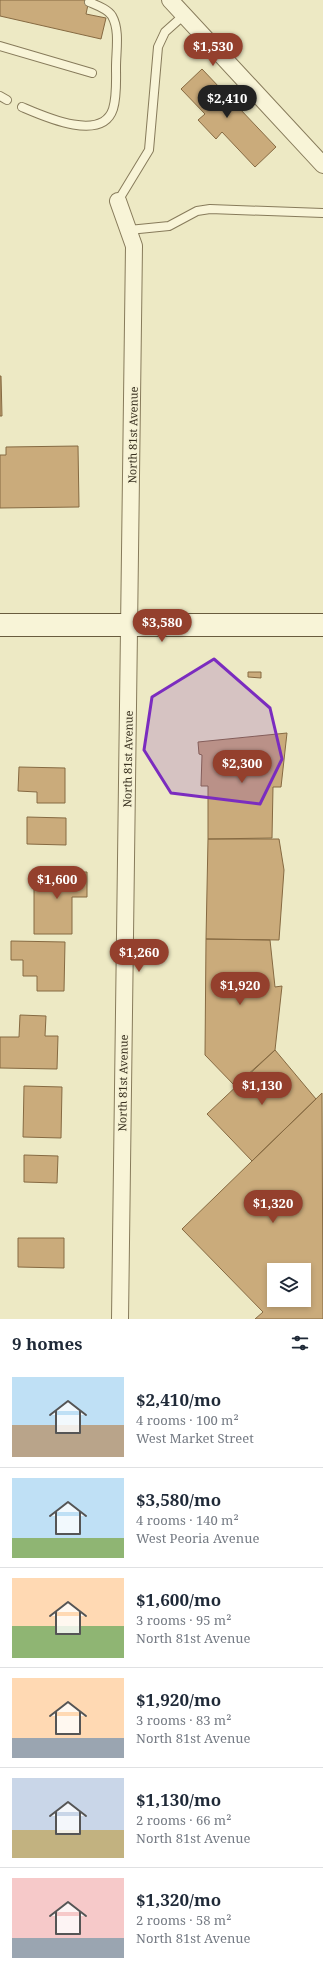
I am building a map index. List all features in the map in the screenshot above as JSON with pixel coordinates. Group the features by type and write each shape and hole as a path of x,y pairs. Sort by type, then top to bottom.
{"main road":[{"path":"0,625 323,625"}],"street":[{"path":"170,0 323,165"},
{"name":"North 81st Avenue","path":"118,201 134,246 120,1319"}],"lane":[{"path":"22,108 49,119 77,126 94,125 106,120 112,110 116,93 116,26 111,14 89,2"},
{"path":"118,201 149,150 158,47 165,32 184,15"},
{"path":"0,46 92,73"},
{"path":"129,230 169,226 197,211 210,209 323,213"}],"highlighted area":[{"path":"214,659 270,708 282,759 260,804 171,793 144,750 152,697"}],"building":[{"path":"0,0 89,0 86,14 106,18 101,39 0,16"},
{"path":"202,69 276,147 255,167 222,132 216,139 198,120 205,114 181,89"},
{"path":"1,376 2,416 0,416"},
{"path":"78,446 79,507 0,508 0,455 6,455 6,447"},
{"path":"248,672 261,672 261,678 248,677"},
{"path":"287,733 281,787 273,787 272,838 208,839 208,786 201,786 202,755 199,754 198,742"},
{"path":"19,767 65,768 65,803 37,803 37,792 18,791"},
{"path":"27,817 66,818 66,845 27,844"},
{"path":"208,839 279,839 284,870 279,940 206,939"},
{"path":"34,872 87,872 87,897 72,897 72,934 34,934"},
{"path":"206,939 270,940 275,987 282,986 275,1050 235,1086 205,1055"},
{"path":"11,941 65,942 64,991 37,991 37,976 23,976 23,960 11,960"},
{"path":"20,1015 46,1016 45,1036 58,1036 57,1069 0,1068 0,1037 19,1037"},
{"path":"275,1050 316,1099 252,1161 207,1114"},
{"path":"24,1086 62,1087 61,1138 23,1137"},
{"path":"322,1093 323,1319 255,1319 263,1312 182,1229"},
{"path":"24,1155 58,1156 57,1183 24,1182"},
{"path":"18,1238 64,1238 64,1268 18,1267"}]}
